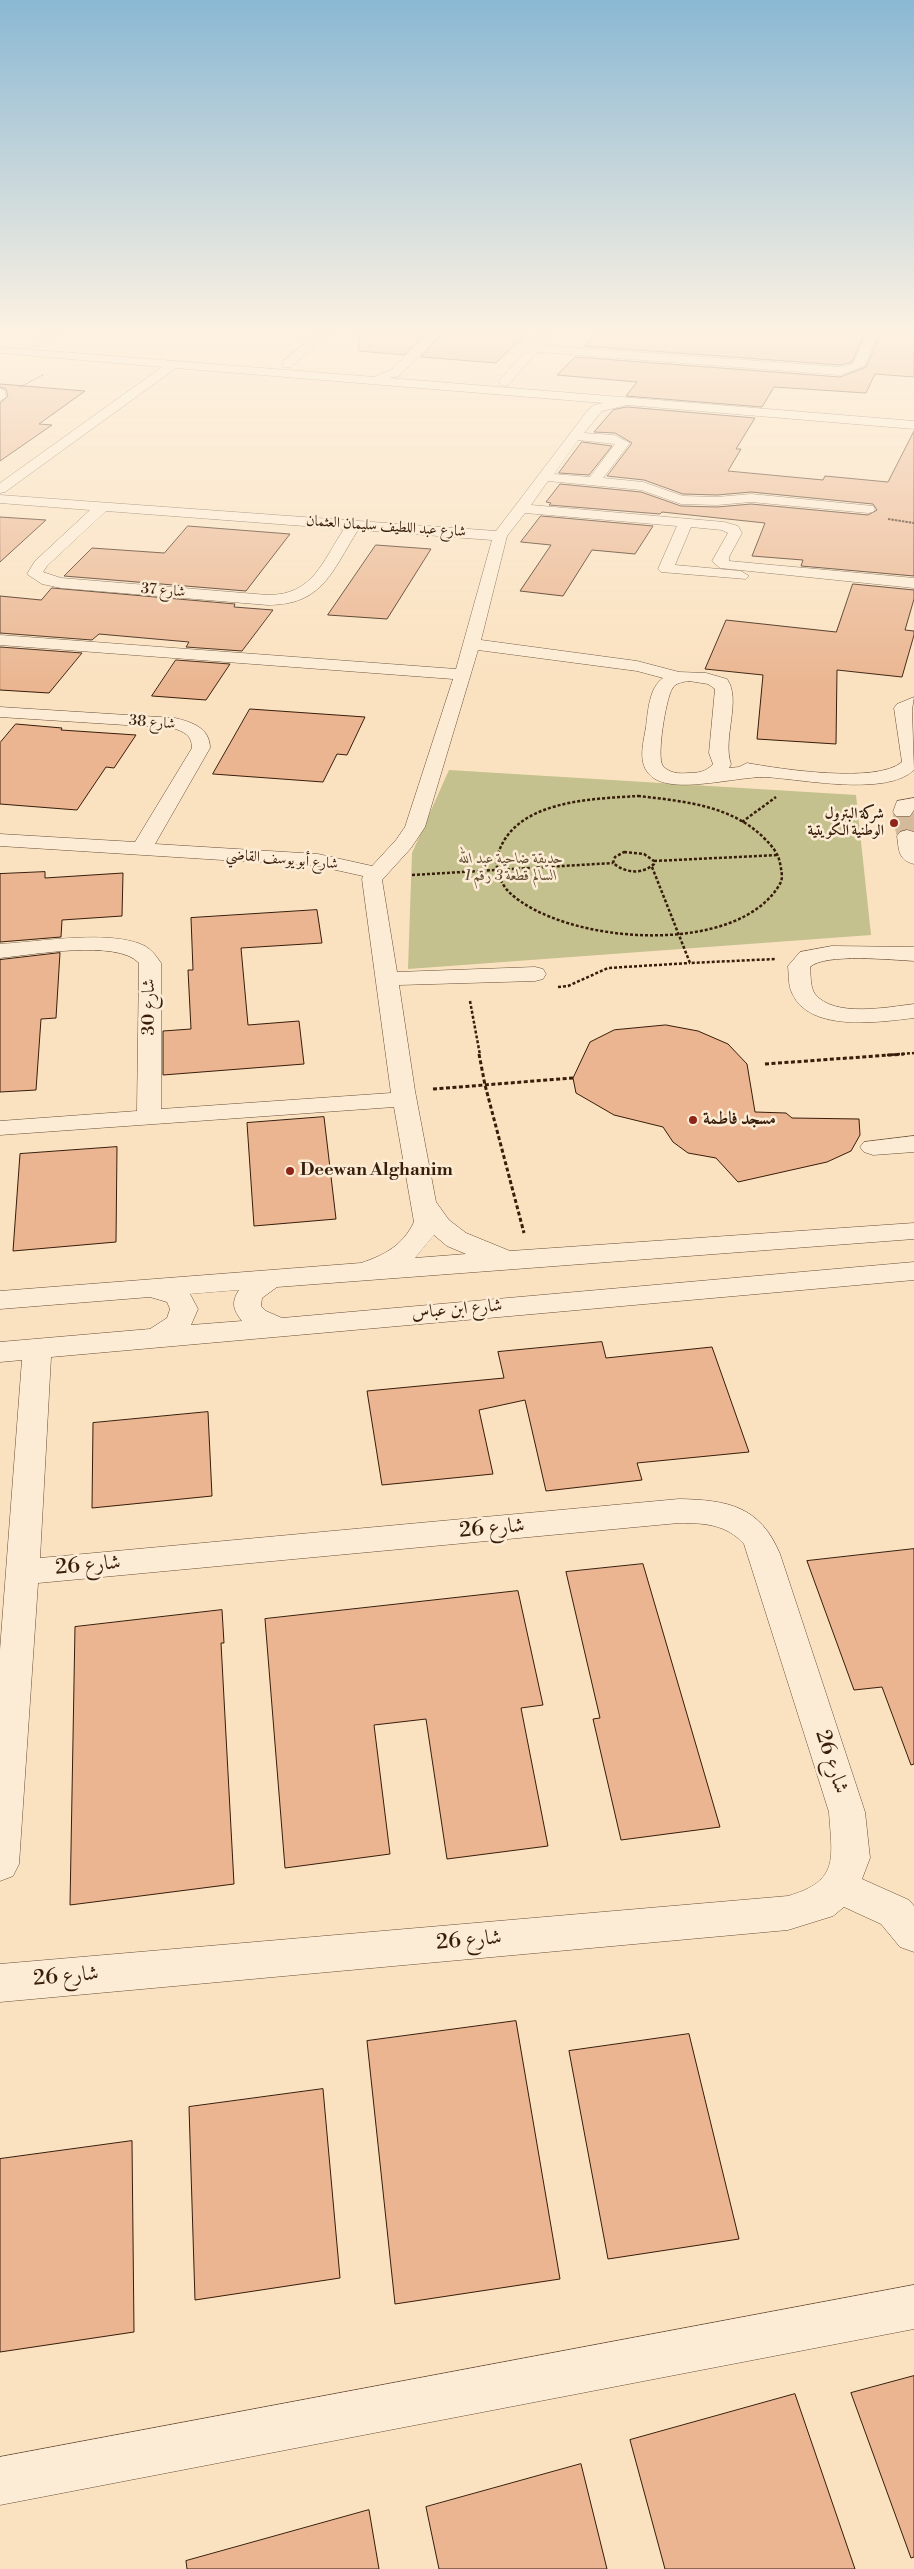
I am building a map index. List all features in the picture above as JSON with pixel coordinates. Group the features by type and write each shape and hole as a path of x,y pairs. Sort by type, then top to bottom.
{"street":[{"path":"0,489 53,451"},
{"path":"363,1271 388,1264 407,1253 421,1238 428,1222 403,1095 372,879 375,873 399,850 415,827 463,675 500,536 563,451"},
{"path":"593,482 617,451"},
{"path":"544,477 643,486 681,500 717,501 745,509 868,509"},
{"name":"شارع عبد اللطيف سليمان العثمان","path":"0,498 500,536"},
{"name":"شارع 37","path":"103,506 40,564 35,574 47,581 61,583 268,600 290,599 301,596 314,586 354,525"},
{"path":"522,508 728,527 735,533 720,557 720,561 725,565 914,583"},
{"path":"728,527 745,509"},
{"path":"686,522 666,569 914,592"},
{"path":"0,640 463,675"},
{"path":"471,644 637,666 680,677 715,680 721,683 724,689 718,753 721,758 730,764 764,772"},
{"path":"680,677 670,680 662,690 650,759 653,768 670,777 683,780 708,776 764,772 880,779 899,774 909,768 911,763 903,708 914,702"},
{"name":"شارع 38","path":"0,712 175,724 198,733 202,740 201,748 141,850"},
{"path":"708,776 720,768 721,758"},
{"path":"907,836 910,856 914,858"},
{"name":"شارع أبو يوسف القاضي","path":"0,840 318,860 375,873"},
{"name":"شارع 30","path":"0,951 102,945 136,950 145,956 150,963 149,1116"},
{"path":"914,954 832,953 808,957 799,966 804,996 817,1008 848,1015 914,1012"},
{"path":"388,980 542,981"},
{"path":"0,1128 403,1095"},
{"path":"873,1147 914,1144"},
{"path":"426,1206 435,1223 452,1238 474,1249 501,1256 530,1258"},
{"path":"0,1300 914,1230"},
{"name":"شارع ابن عباس","path":"0,1352 914,1271"},
{"path":"270,1279 256,1285 248,1295 246,1306 251,1315 262,1323 278,1326"},
{"path":"148,1289 163,1290 175,1295 183,1303 184,1313 180,1324 169,1332 155,1338"},
{"path":"0,1864 23,1572 37,1349"},
{"name":"شارع 26","path":"0,1982 788,1913 820,1904 840,1887 851,1858 847,1812 764,1554 754,1533 733,1518 706,1511 679,1512 23,1572"},
{"path":"840,1887 895,1912 914,1934"},
{"path":"0,2481 914,2307"}],"path":[{"path":"742,822 804,775"},
{"path":"638,796 685,801 727,814 742,822 760,832 779,855 782,879 768,902 735,921 680,934 638,936 586,930 541,914 510,893 495,869 498,845 517,824 550,808 591,798 638,796"},
{"path":"613,863 615,857 630,852 648,855 654,861 779,855"},
{"path":"654,861 652,867 690,963"},
{"path":"375,873 384,877 613,863 619,868 630,872 643,871 652,867"},
{"path":"542,981 568,986 608,968 808,957"},
{"path":"469,994 485,1085 530,1258"},
{"path":"766,1064 914,1053"},
{"path":"403,1095 485,1085 573,1078"}],"green space":[{"name":"حديقة ضاحية عبد الله السالم قطعة 3 رقم 1","path":"449,770 856,795 871,935 408,969 412,853"}],"building":[{"path":"0,451 15,451 0,461"},
{"path":"575,451 608,451 589,475 559,473"},
{"path":"626,451 740,451 728,471 823,480 825,476 888,482 904,451 914,451 914,576 801,566 803,560 752,556 765,523 662,512 660,514 549,505 551,503 546,502 560,484 641,492 681,506 717,507 751,504 868,515 877,510 873,504 751,492 717,495 683,494 644,480 607,476"},
{"path":"541,516 653,526 635,554 592,550 563,596 520,591 551,545 521,542"},
{"path":"0,517 46,520 0,562"},
{"path":"188,526 290,534 246,591 64,576 92,548 164,553"},
{"path":"376,545 431,549 387,619 328,615"},
{"path":"853,584 914,590 914,599 905,630 914,631 914,635 902,677 837,670 836,744 757,739 763,675 705,669 726,620 836,632"},
{"path":"52,588 235,604 234,607 273,610 242,651 186,647 189,642 99,634 92,640 0,633 0,596 41,600"},
{"path":"0,647 82,653 49,693 0,690"},
{"path":"176,660 230,664 206,700 152,696"},
{"path":"250,709 365,717 347,755 337,754 323,782 213,774"},
{"path":"16,724 62,728 61,730 136,735 114,768 106,767 77,810 0,804 0,743"},
{"path":"45,872 45,878 123,873 122,916 62,920 61,937 0,942 0,874"},
{"path":"317,910 322,943 241,948 248,1025 299,1021 304,1064 163,1075 163,1031 191,1029 188,970 193,970 191,918"},
{"path":"60,953 56,1018 41,1019 36,1090 0,1092 0,960"},
{"name":"مسجد فاطمة","path":"666,1025 698,1031 728,1044 747,1064 755,1112 786,1113 792,1118 859,1119 860,1135 851,1151 827,1162 738,1182 716,1158 688,1153 673,1142 663,1127 614,1115 576,1093 573,1078 590,1042 614,1030"},
{"name":"Deewan Alghanim","path":"324,1117 336,1219 254,1226 247,1123"},
{"path":"117,1147 116,1242 13,1251 20,1154"},
{"path":"602,1342 606,1358 712,1347 749,1452 637,1463 642,1480 546,1491 525,1400 479,1410 493,1474 382,1485 367,1391 504,1378 498,1352"},
{"path":"208,1412 212,1496 92,1508 93,1423"},
{"path":"914,1549 914,1764 911,1765 882,1687 854,1690 807,1561"},
{"path":"643,1564 720,1827 621,1840 593,1719 600,1718 566,1572"},
{"path":"518,1591 543,1705 521,1708 548,1846 447,1859 426,1719 374,1725 390,1854 285,1868 265,1619"},
{"path":"222,1610 224,1643 221,1643 234,1884 70,1905 75,1627"},
{"path":"516,2021 560,2279 395,2304 367,2041"},
{"path":"689,2034 739,2239 608,2259 569,2051"},
{"path":"323,2089 340,2278 195,2300 189,2107"},
{"path":"132,2141 134,2332 0,2352 0,2159"},
{"path":"914,2376 914,2557 911,2558 851,2393"},
{"path":"795,2394 855,2569 665,2569 630,2440"},
{"path":"581,2464 607,2569 439,2569 426,2507"},
{"path":"369,2510 379,2569 187,2569 186,2561"}],"tunnel":[{"path":"903,812 907,836"}],"place":[{"name":"شركة البترول الوطنية الكويتية","path":"894,823"},
{"name":"مسجد فاطمة","path":"693,1120"},
{"name":"Deewan Alghanim","path":"290,1171"}]}
